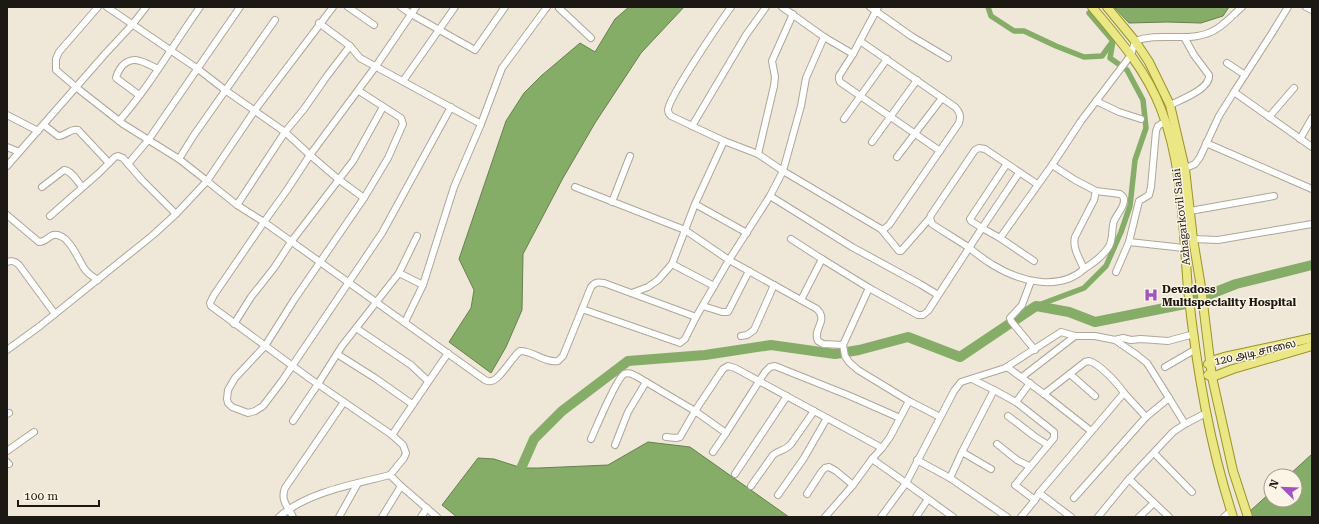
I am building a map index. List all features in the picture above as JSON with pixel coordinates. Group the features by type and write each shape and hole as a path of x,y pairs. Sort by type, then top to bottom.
{"main road":[{"name":"Azhagarkovil Salai","path":"1107,7 1135,41 1152,68 1170,105 1181,170 1190,211 1212,377 1234,471 1248,517"},
{"name":"Azhagarkovil Salai","path":"1094,9 1120,40 1144,74 1166,121 1181,170 1184,248 1193,330 1206,409 1232,514"},
{"name":"120 அடி சாலை","path":"1310,345 1212,377 1200,371 1211,361 1310,345"}],"street":[{"path":"98,7 59,52 56,59 56,70 119,121 150,139 179,159 237,205 321,262 485,380 490,382 494,381 520,351 527,352 544,360 553,362 558,361 563,356 591,286 595,283 604,283 696,317"},
{"path":"107,7 198,69 285,132 338,179 364,198"},
{"path":"7,166 77,88 146,7"},
{"path":"119,121 171,51 200,7"},
{"path":"128,164 150,139 240,7"},
{"path":"7,350 98,280 176,214 207,181 255,110 319,23 333,7"},
{"path":"348,7 374,25"},
{"path":"401,7 475,50 505,7"},
{"path":"279,517 289,508 324,493 390,475 404,458 406,453 403,445 392,435 213,309 210,303 310,155 376,66 416,7"},
{"path":"404,322 423,285 454,187 481,124 502,68 547,7"},
{"path":"559,7 591,38"},
{"path":"731,7 708,41 669,105 668,111 671,116 758,154 783,171 882,229 899,251 901,251 930,218 975,150 979,148 985,149 1006,165 1037,184"},
{"path":"692,126 746,35 766,7"},
{"path":"782,7 824,37 853,54"},
{"path":"870,7 877,9 911,36 948,58"},
{"path":"1000,238 1052,165 1081,121 1131,55 1135,41 1158,37 1204,35 1218,29 1242,7"},
{"path":"1181,170 1195,164 1200,157 1218,116 1288,7"},
{"path":"1306,7 1312,10"},
{"path":"403,81 440,31 453,8"},
{"path":"877,9 838,79 940,151"},
{"path":"758,154 774,86 775,77 772,61 793,14"},
{"path":"179,159 225,90 275,20"},
{"path":"319,23 350,46 360,58 481,124"},
{"path":"582,309 680,343 685,339 729,260 770,196 783,171 801,106 806,78 824,37"},
{"path":"1170,105 1194,94 1208,82 1210,78 1184,37"},
{"path":"860,41 955,107 961,118 889,225 882,229"},
{"path":"237,205 285,132 304,109 350,46"},
{"path":"139,95 116,78 120,69 131,59 158,69"},
{"path":"844,119 887,60"},
{"path":"1227,63 1245,75"},
{"path":"872,142 916,80"},
{"path":"1269,117 1294,88"},
{"path":"358,91 401,118 403,121 403,128 388,158 364,198 294,300 265,346 235,378 228,390 228,403 232,407 248,413 256,411 263,406 292,366 382,233 451,107"},
{"path":"1234,92 1312,147"},
{"path":"897,157 942,98"},
{"path":"1096,101 1141,120"},
{"path":"234,324 251,297 353,160 383,107"},
{"path":"7,114 38,131"},
{"path":"1300,139 1312,118"},
{"path":"1116,272 1129,242 1140,201 1148,195 1152,187 1157,129 1166,121"},
{"path":"44,124 58,136 62,136 73,130 78,130 109,163"},
{"path":"632,293 648,287 658,280 672,264 695,204 724,140"},
{"path":"1206,143 1312,189"},
{"path":"7,147 19,152"},
{"path":"50,216 115,157 118,156 123,158 142,180 176,214"},
{"path":"612,202 630,156"},
{"path":"1006,165 970,219 1034,261"},
{"path":"930,218 932,224 970,248 993,265 1014,275 1031,281 1047,282 1062,281 1075,276 1099,258 1108,248 1111,242 1114,222 1124,203 1124,199 1120,194 1096,191 1075,180 1052,165"},
{"path":"42,188 64,170 67,170 82,187"},
{"path":"791,239 869,288 920,316 928,311 1019,173"},
{"path":"575,187 685,230 729,260 817,309 821,313 822,318 816,338 818,341 823,344 843,347"},
{"path":"1084,269 1074,242 1077,232 1094,200 1096,191"},
{"path":"770,196 852,247 920,284 938,296"},
{"path":"1190,211 1274,196"},
{"path":"695,204 747,233"},
{"path":"7,215 39,242 42,242 53,235 63,238 73,247 84,268 98,280"},
{"path":"1193,239 1218,240 1312,224"},
{"path":"293,421 337,354 376,301 399,273 417,236"},
{"path":"1129,242 1184,248"},
{"path":"800,300 822,258"},
{"path":"7,262 11,260 19,265 55,314"},
{"path":"672,264 714,286"},
{"path":"703,306 722,312 728,312 749,271"},
{"path":"399,273 423,285"},
{"path":"1031,281 1025,300 1010,318 1035,350"},
{"path":"741,336 747,335 754,330 774,285"},
{"path":"869,288 843,347 849,362 858,370 909,401 940,417"},
{"path":"356,328 411,365 428,381"},
{"path":"1115,340 1123,338 1131,340 1141,339 1168,341 1193,330"},
{"path":"880,517 906,483 958,385 972,378 1007,366 1035,350 1061,332 1075,336 1095,336 1115,340 1137,355 1146,363 1185,424"},
{"path":"1022,377 1075,336"},
{"path":"1165,366 1196,349"},
{"path":"392,435 448,353"},
{"path":"337,354 412,404"},
{"path":"1044,394 1085,362 1089,361 1093,362 1116,384 1146,417"},
{"path":"666,437 672,438 680,436 723,369 728,366 741,371 882,448"},
{"path":"713,452 765,372 770,367 775,366 900,418"},
{"path":"1007,366 1091,431"},
{"path":"591,439 621,377 630,373 695,411 726,433"},
{"path":"1070,374 1095,396"},
{"path":"972,378 1016,402 1054,432 1054,438 1014,484 1035,500"},
{"path":"615,445 628,412 646,382"},
{"path":"1016,402 1030,383"},
{"path":"950,478 994,390"},
{"path":"1021,517 1035,500 1038,493 1124,393"},
{"path":"735,474 787,396"},
{"path":"1074,498 1146,417 1169,398"},
{"path":"825,517 853,485 890,437 909,401"},
{"path":"293,517 283,500 282,494 344,402"},
{"path":"1098,517 1129,478 1173,432 1218,402"},
{"path":"751,486 776,452 787,449 814,411"},
{"path":"1008,416 1048,445"},
{"path":"778,495 804,458 827,418"},
{"path":"7,451 34,432"},
{"path":"997,444 1017,460 1030,466"},
{"path":"962,452 991,469"},
{"path":"1154,453 1192,492"},
{"path":"872,459 950,516"},
{"path":"918,460 950,478 1007,517"},
{"path":"807,494 822,471 829,467 853,485"},
{"path":"390,475 437,517"},
{"path":"1129,478 1167,516"},
{"path":"339,517 358,483"},
{"path":"382,517 401,486"},
{"path":"1038,493 1071,517"},
{"path":"916,517 928,499"},
{"path":"1139,517 1154,503"},
{"path":"422,517 426,508"},
{"path":"1224,517 1232,514"}],"shaded area":[{"path":"629,7 684,7 641,53 595,123 563,178 523,254 522,310 506,347 491,373 449,342 471,308 474,290 459,259 506,121 524,93 541,76 580,43 595,52 615,19"},
{"path":"1114,7 1229,7 1223,16 1201,23 1129,23"},
{"path":"648,442 690,447 789,517 457,517 442,505 478,458 494,459 522,468 608,465"},
{"path":"1312,454 1312,517 1250,517 1249,512 1263,499 1263,508 1303,508 1303,468 1297,468"}],"waterway":[{"path":"988,7 991,16 1014,31 1024,31 1084,57 1102,56 1113,41 1089,13 1096,8"},
{"path":"1036,306 1084,288 1106,266 1121,232 1130,206 1135,160 1146,128 1143,100 1127,70 1110,58 1113,41"},
{"path":"520,479 519,473 534,439 562,411 628,361 705,355 771,345 835,354 859,350 908,337 960,357 1036,306 1069,312 1095,322 1185,304 1236,284 1312,265"}],"place":[{"name":"Devadoss Multispeciality Hospital","path":"1151,295"}]}
